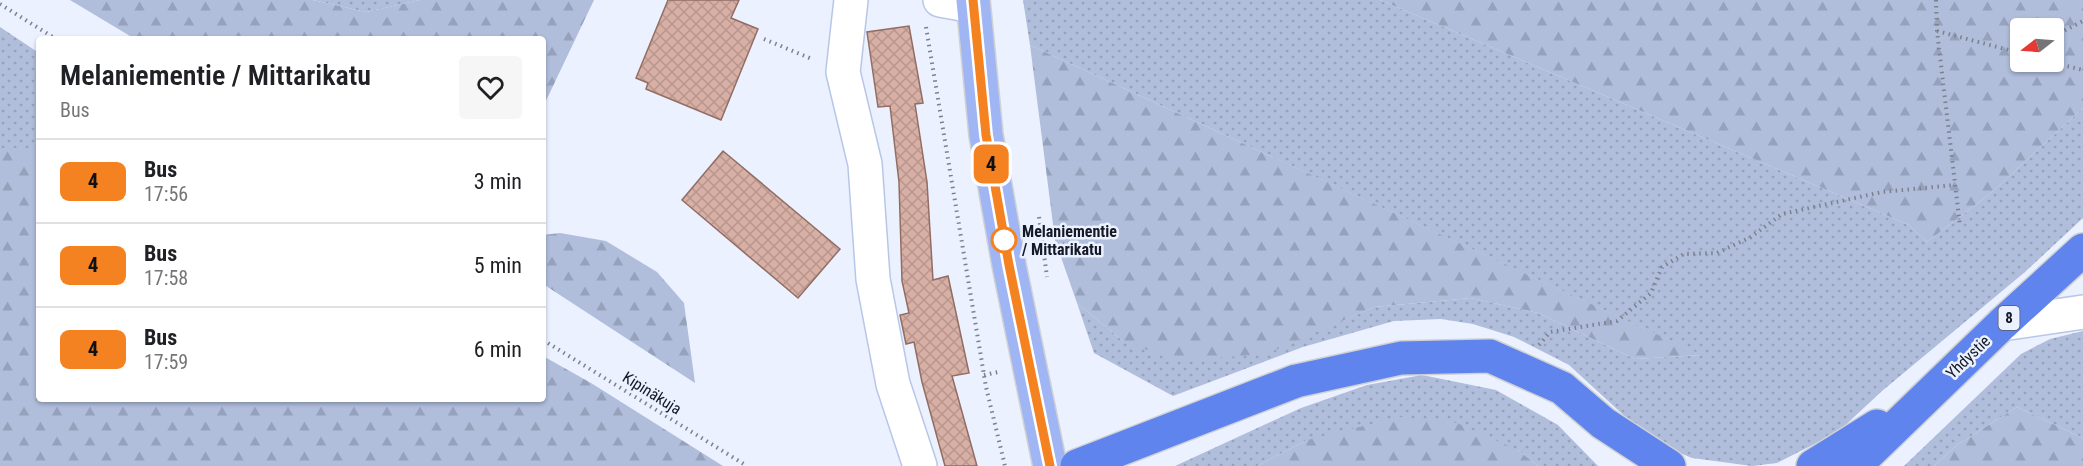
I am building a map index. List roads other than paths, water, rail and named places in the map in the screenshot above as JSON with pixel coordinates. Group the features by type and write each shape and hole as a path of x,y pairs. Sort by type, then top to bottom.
{"highway":[{"name":"Yhdystie","path":"1855,466 2002,324 2083,250"},
{"path":"1077,466 1296,381 1401,358 1490,356 1562,388 1603,423 1669,466"},
{"path":"1813,466 1936,388"},
{"path":"1603,423 1633,466"}],"main road":[{"path":"973,3 986,135 1009,265 1050,466"}],"street":[{"path":"851,0 843,72 865,164 873,279 893,384 920,466"},
{"path":"932,11 973,3"},
{"path":"2002,324 2083,312"}],"place":[{"name":"Melaniementie / Mittarikatu","path":"1004,240"}]}
